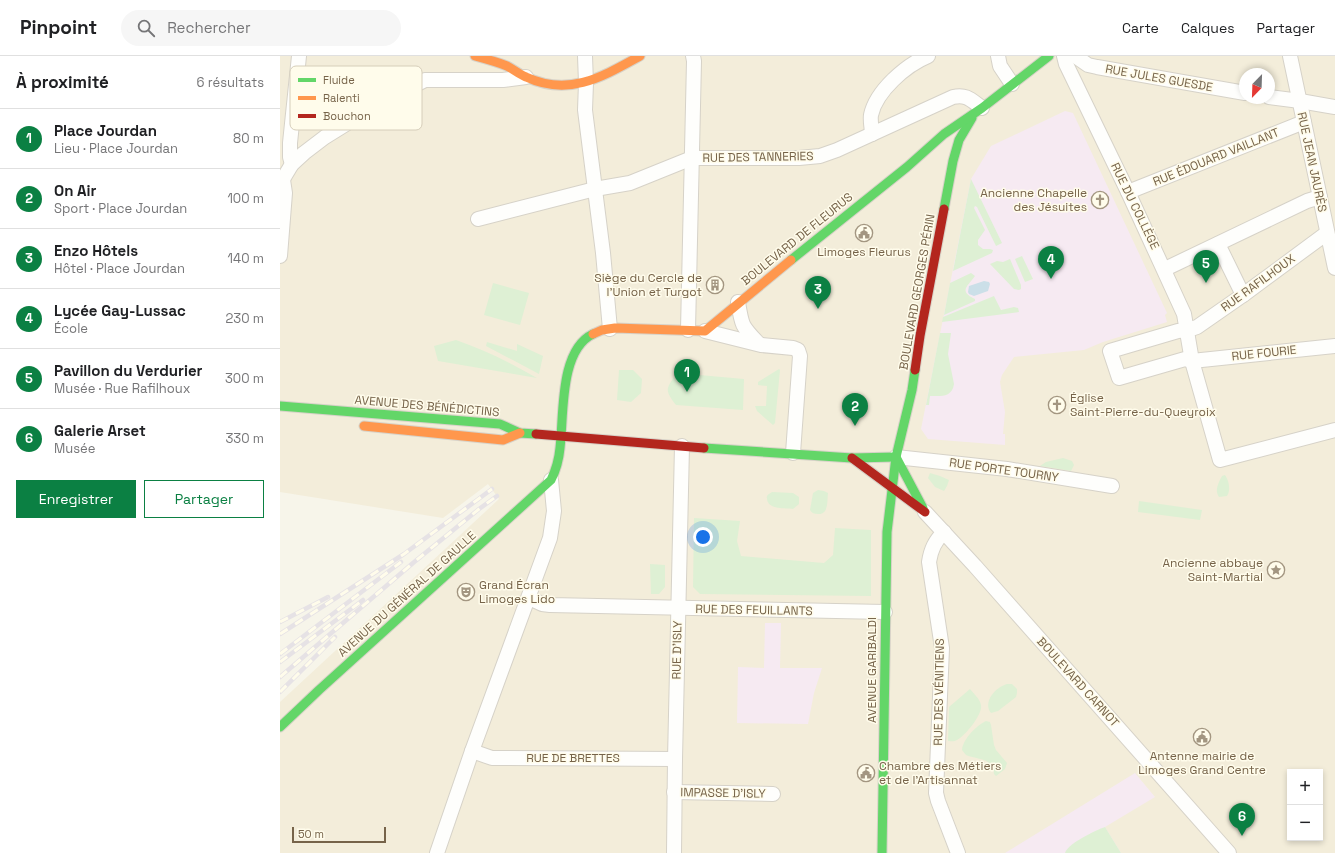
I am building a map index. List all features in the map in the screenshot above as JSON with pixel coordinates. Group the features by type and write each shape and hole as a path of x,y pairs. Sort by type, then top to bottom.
{"main road":[{"path":"475,56 525,72 553,85 567,87 586,83 598,78 640,56"},
{"path":"982,108 1049,56"},
{"path":"525,72 555,76"},
{"path":"570,76 586,83"},
{"name":"BOULEVARD GEORGES PÉRIN","path":"893,488 896,456 903,433 912,390 920,336 956,146 970,120 982,108"},
{"name":"BOULEVARD DE FLEURUS","path":"705,331 738,302 907,167 944,134 982,108"},
{"path":"942,161 953,161"},
{"name":"BOULEVARD DE FLEURUS","path":"907,167 927,162"},
{"path":"551,480 558,465 565,388 569,367 575,352 586,338 594,333 610,329 705,331"},
{"name":"AVENUE DES BÉNÉDICTINS","path":"280,406 500,424 520,433"},
{"path":"352,425 503,440 520,433 852,458 896,456 925,512"},
{"path":"852,458 925,512"},
{"name":"AVENUE DU GÉNÉRAL DE GAULLE","path":"280,727 551,480"},
{"name":"AVENUE GARIBALDI","path":"882,853 884,612 887,532 893,488"}],"street":[{"path":"298,66 299,56"},
{"path":"585,56 585,110 604,260 610,329"},
{"path":"688,330 693,56"},
{"path":"872,134 871,114 883,92 905,70 928,56"},
{"path":"998,56 1000,66 1012,84"},
{"name":"RUE DU COLLÈGE","path":"1064,56 1066,64 1079,92 1165,269 1184,314 1188,330 1192,361 1220,460 1335,430"},
{"name":"RUE JULES GUESDE","path":"1075,56 1088,65 1239,92"},
{"name":"RUE JEAN JAURÈS","path":"1290,56 1320,197 1330,228 1335,268"},
{"path":"1075,81 1079,73 1088,65"},
{"path":"422,82 425,80 503,80 525,72"},
{"name":"RUE DES TANNERIES","path":"478,219 595,189 630,184 692,158 799,158 820,156 837,150 953,97 961,95 982,108"},
{"path":"1275,99 1300,101 1335,108"},
{"name":"RUE ÉDOUARD VAILLANT","path":"1128,192 1304,122"},
{"path":"291,130 290,157 292,164"},
{"path":"280,256 285,193 281,182 292,164 304,153 337,130"},
{"path":"1165,269 1307,201 1320,197"},
{"name":"RUE RAFILHOUX","path":"1192,361 1185,359 1119,378 1110,351 1197,327 1243,295 1330,228"},
{"path":"1218,244 1243,295"},
{"path":"738,302 741,324 761,345"},
{"path":"705,331 761,345 793,348 798,350 800,356 793,453"},
{"name":"RUE FOURIE","path":"1192,361 1335,346"},
{"name":"RUE D'ISLY","path":"674,853 682,446"},
{"name":"RUE PORTE TOURNY","path":"896,456 1007,470 1112,486"},
{"path":"438,853 472,751 550,538 554,511 551,480"},
{"name":"BOULEVARD CARNOT","path":"925,512 1229,853"},
{"name":"RUE DES VÉNITIENS","path":"944,532 931,550 929,562 942,648 936,793 958,853"},
{"name":"RUE DES FEUILLANTS","path":"529,598 542,604 550,605 884,612"},
{"name":"RUE DE BRETTES","path":"472,751 492,758 675,759"},
{"name":"IMPASSE D'ISLY","path":"674,792 773,794"}],"shaded area":[{"path":"280,56 1335,56 1335,853 280,853 280,702 499,499 488,484 443,518 280,492"},
{"path":"1065,111 1073,113 1167,313 1165,315 1167,322 1103,342 1084,350 1014,357 1002,375 1000,382 1005,412 1003,434 1005,434 1005,445 928,439 921,429 971,179 991,146"},
{"path":"765,623 781,623 780,668 822,668 814,693 808,724 737,723 738,667 764,668"},
{"path":"1135,773 1155,797 1105,827 1121,853 1005,853"}],"green space":[{"path":"971,179 1002,243 996,246 977,207 975,206 974,208 985,230 978,240 978,245 983,249 993,250 992,253 953,271"},
{"path":"1022,256 1033,279 1025,282 1015,259"},
{"path":"1010,259 1021,285 1021,289 1019,290 1014,289 990,264 997,261 1003,262"},
{"path":"971,273 975,276 967,286 966,291 975,299 975,301 944,315 950,283"},
{"path":"493,283 529,293 520,325 484,315"},
{"path":"994,296 1001,310 1014,307 1018,308 1019,312 942,322 943,317"},
{"path":"940,333 951,333 948,354 954,384 953,389 948,394 941,396 930,396 929,405 926,405"},
{"path":"456,340 498,357 537,378 438,361 434,346"},
{"path":"487,342 517,351 517,344 543,356 539,374 486,346"},
{"path":"779,369 775,423 773,425 757,411 755,406 766,406 767,386 758,385 758,382"},
{"path":"619,370 633,370 642,379 641,393 631,402 617,400"},
{"path":"677,373 744,379 743,410 676,405 668,392 668,389"},
{"path":"1063,458 1072,461 1074,465 1071,471 1040,466 1046,462"},
{"path":"930,473 949,480 944,491 935,487 928,478"},
{"path":"1225,475 1229,491 1227,496 1219,497 1217,492 1218,486 1222,476"},
{"path":"818,490 828,493 826,510 822,514 813,513 810,510 813,493"},
{"path":"772,492 793,493 799,497 799,504 793,509 774,507 768,503 767,498 767,496"},
{"path":"1139,501 1202,510 1200,520 1138,512"},
{"path":"694,518 740,521 737,541 741,556 824,563 833,555 835,528 871,530 871,596 700,594 693,587"},
{"path":"650,564 665,565 665,587 659,594 651,594"},
{"path":"1007,684 1012,684 1017,689 1016,697 998,711 991,713 988,704 989,700 999,688"},
{"path":"970,689 981,705 979,714 969,730 960,738 955,741 948,741 949,707"},
{"path":"986,721 990,722 996,750 1007,763 1005,769 996,776 988,762 970,757 962,750 971,733"},
{"path":"1105,827 1121,853 1065,853 1067,849 1076,842"}],"water":[{"path":"984,281 989,282 990,284 988,291 974,296 969,294 969,286"}],"railway":[{"path":"280,634 404,554 492,489"},
{"path":"280,677 413,563 497,496"},
{"path":"280,654 401,562"},
{"path":"280,622 328,597"},
{"path":"280,662 363,600"},
{"path":"280,692 335,637"}],"traffic: fast":[{"path":"791,260 907,167 944,134 982,108 1049,56"},
{"path":"944,209 953,161 959,140 972,118"},
{"path":"280,727 551,480 560,452 563,402 569,369 574,354 582,342 593,334"},
{"path":"882,853 887,532 896,457 912,390 915,370"},
{"path":"280,406 500,424 520,433 536,434"},
{"path":"704,448 852,458 896,457"},
{"path":"896,457 923,508"}],"traffic: slow":[{"path":"475,56 507,66 523,76 542,83 557,85 571,85 585,82 612,71 640,56"},
{"path":"593,334 602,330 615,328 705,331 791,260"},
{"path":"364,426 503,440 520,433"}],"traffic: jam":[{"path":"915,370 944,209"},
{"path":"536,434 704,448"},
{"path":"852,458 925,512"}],"place":[{"name":"Ancienne Chapelle des Jésuites","path":"1100,200"},
{"name":"Limoges Fleurus","path":"864,233"},
{"name":"Lycée Gay-Lussac","path":"1051,279"},
{"name":"Pavillon du Verdurier","path":"1206,283"},
{"name":"Siège du Cercle de l'Union et Turgot","path":"715,285"},
{"name":"Enzo Hôtels","path":"818,309"},
{"name":"Place Jourdan","path":"687,392"},
{"name":"Église Saint-Pierre-du-Queyroix","path":"1057,405"},
{"name":"On Air","path":"855,426"},
{"name":"Ancienne abbaye Saint-Martial","path":"1276,570"},
{"name":"Grand Écran Limoges Lido","path":"466,592"},
{"name":"Antenne mairie de Limoges Grand Centre","path":"1202,737"},
{"name":"Chambre des Métiers et de l'Artisannat","path":"866,773"},
{"name":"Galerie Arset","path":"1242,836"}]}
